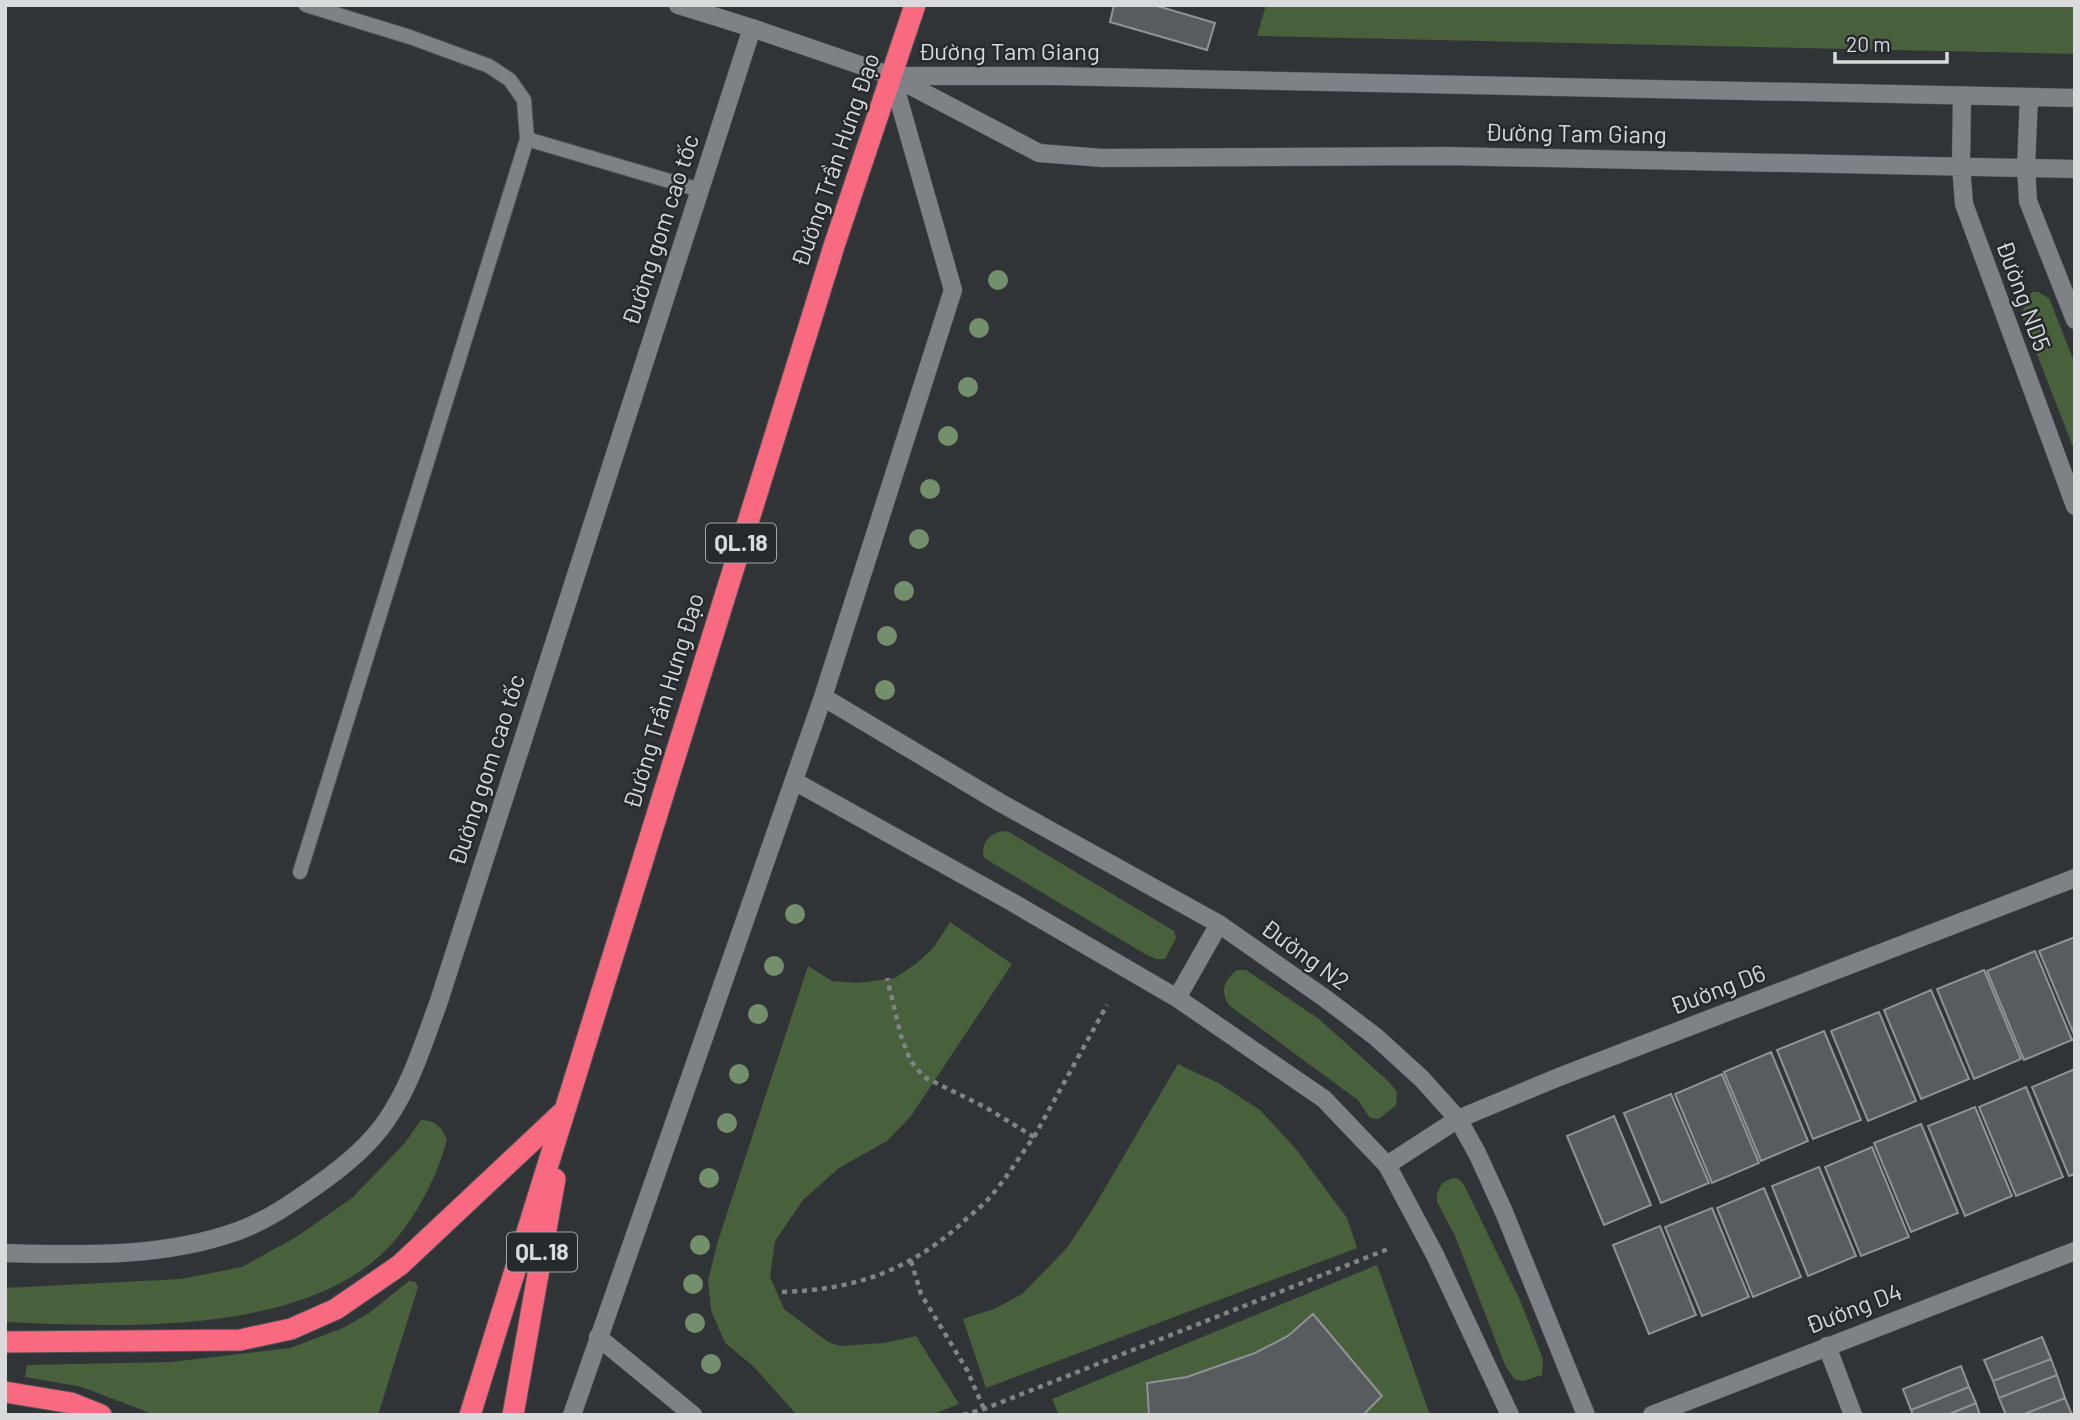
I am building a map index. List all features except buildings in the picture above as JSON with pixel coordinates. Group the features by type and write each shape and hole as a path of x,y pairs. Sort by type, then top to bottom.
{"highway":[{"name":"Đường Trần Hưng Đạo","path":"470,1415 834,246 915,5"},
{"path":"5,1342 240,1340 291,1329 336,1309 400,1265 569,1099"},
{"name":"QL.18","path":"513,1415 569,1099"},
{"path":"5,1392 71,1403 101,1415"}],"street":[{"path":"572,1415 824,697 953,290 892,76 678,5"},
{"name":"Đường gom cao tốc","path":"5,1254 113,1254 198,1243 239,1230 276,1212 349,1163 386,1122 409,1082 438,1004 752,28"},
{"name":"Đường Tam Giang","path":"892,76 1053,76 2075,98"},
{"name":"Đường Tam Giang","path":"892,76 1039,153 1103,158 1447,156 2075,169"},
{"name":"Đường ND5","path":"1962,96 1961,166 1964,204 2075,506"},
{"name":"Đường ND5","path":"2029,97 2026,167 2028,201 2075,320"},
{"name":"Đường N2","path":"824,697 999,802 1220,924 1376,1037 1422,1080 1458,1119 1477,1153 1587,1415"},
{"path":"794,781 1010,901 1177,999 1324,1099 1387,1165 1435,1255 1510,1415"},
{"name":"Đường D6","path":"1387,1165 1458,1119 1572,1072 2075,878"},
{"path":"1177,999 1220,924"},
{"name":"Đường D4","path":"1652,1415 2075,1251"},
{"path":"598,1337 693,1415"},
{"path":"1827,1346 1853,1415"}],"lane":[{"path":"300,872 527,139 524,100 510,80 489,66 410,37 306,5"},
{"path":"527,139 700,190"}],"path":[{"path":"887,978 901,1036 910,1060 925,1077 985,1107 1034,1137"},
{"path":"782,1292 855,1284 911,1261 928,1251 989,1198 1034,1137 1107,1005"},
{"path":"963,1415 1388,1249"},
{"path":"911,1261 921,1294 967,1370 984,1409"}],"green space":[{"path":"1266,5 2075,5 2075,54 1257,36"},
{"path":"2032,292 2049,298 2075,364 2075,452 2022,316 2025,300"},
{"path":"1002,831 1009,832 1174,931 1176,938 1165,959 1156,959 1145,954 984,858 983,848 987,840"},
{"path":"950,922 1012,964 911,1116 887,1141 839,1168 803,1200 775,1241 770,1277 784,1309 830,1343 841,1346 884,1343 916,1336 959,1404 931,1415 797,1415 753,1366 725,1343 711,1310 708,1280 718,1241 808,966 832,981 858,983 895,978 934,947"},
{"path":"1237,970 1246,970 1319,1019 1389,1082 1397,1092 1396,1105 1379,1119 1370,1118 1358,1100 1230,1006 1224,987"},
{"path":"1178,1064 1220,1084 1260,1110 1295,1148 1347,1218 1357,1248 986,1388 963,1319 994,1309 1022,1294 1066,1249 1091,1212"},
{"path":"421,1120 437,1125 447,1140 433,1179 420,1204 396,1239 361,1271 317,1294 267,1310 214,1319 104,1325 5,1322 5,1288 181,1279 242,1267 296,1237 352,1198 404,1144"},
{"path":"1453,1178 1459,1179 1464,1185 1520,1300 1543,1359 1542,1375 1523,1381 1514,1379 1505,1365 1455,1236 1437,1202 1437,1193 1442,1183"},
{"path":"1377,1265 1430,1415 1059,1415 1052,1399"},
{"path":"409,1281 415,1282 418,1287 378,1415 155,1415 82,1387 25,1377 27,1365 171,1362 290,1348 343,1328 369,1313"}]}
